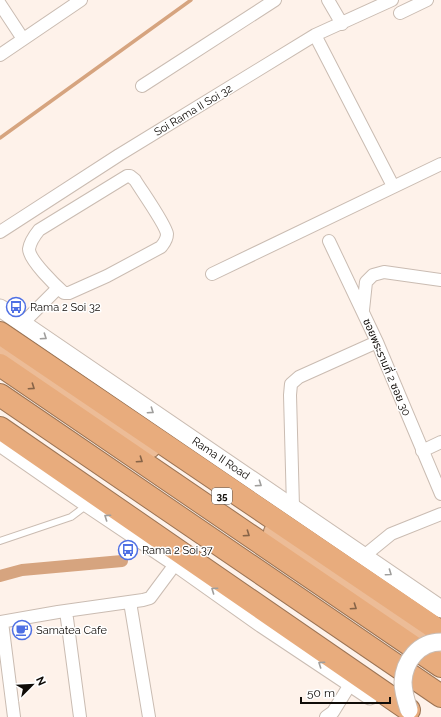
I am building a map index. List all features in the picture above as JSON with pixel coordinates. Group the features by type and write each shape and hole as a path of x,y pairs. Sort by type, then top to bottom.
{"highway":[{"path":"0,333 441,632"},
{"name":"35","path":"0,348 211,488 441,647"},
{"path":"0,365 441,666"},
{"path":"0,395 441,696"},
{"path":"0,403 441,704"},
{"path":"0,428 410,715"}],"main road":[{"name":"Rama II Road","path":"0,308 441,609"},
{"path":"0,443 176,563 262,624 351,683 410,715"},
{"path":"410,715 403,682 405,669 415,653 420,649 432,643 441,642"}],"street":[{"path":"0,55 81,0"},
{"path":"142,86 275,0"},
{"path":"328,0 342,24"},
{"name":"Soi Rama II Soi 32","path":"0,232 118,155 315,35 342,24 390,0"},
{"path":"400,13 427,0"},
{"path":"0,4 23,39"},
{"path":"315,35 393,186"},
{"path":"212,274 441,164"},
{"path":"127,176 130,176 135,180 164,225 167,235 166,241 161,247 107,276 69,292 64,293 58,288 31,257 29,247 34,237 39,230 127,176"},
{"name":"ซอยพระรามที่ 2 ซอย 30","path":"329,241 377,342 441,494"},
{"path":"363,311 366,282 373,275 384,272 441,280"},
{"path":"24,324 58,288"},
{"path":"293,507 290,395 292,384 299,377 377,342"},
{"path":"422,451 441,442"},
{"path":"364,556 391,534 441,514"},
{"path":"14,717 1,622 150,598 176,563"},
{"path":"130,602 149,717"},
{"path":"66,611 80,717"},
{"path":"326,717 333,712 351,683"}],"lane":[{"path":"0,541 71,516 88,504"}],"waterway":[{"path":"0,138 191,0"},
{"path":"0,576 22,570 122,561"}],"place":[{"name":"Rama 2 Soi 32","path":"16,307"},
{"name":"Rama 2 Soi 37","path":"128,550"},
{"name":"Samatea Cafe","path":"22,630"}]}
